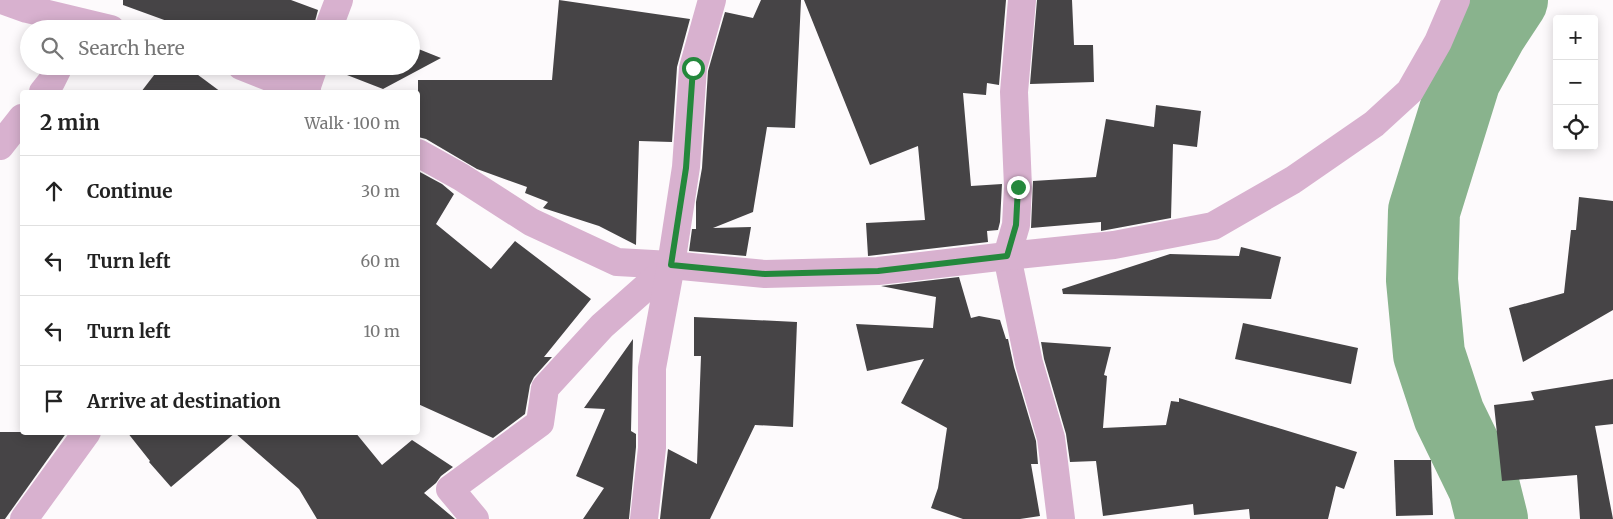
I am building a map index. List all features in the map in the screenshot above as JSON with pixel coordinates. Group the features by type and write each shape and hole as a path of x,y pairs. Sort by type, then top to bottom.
{"street":[{"path":"331,20 338,0"},
{"path":"644,519 652,448 652,368 686,168 693,68 712,0"},
{"path":"1022,0 1014,92 1018,187 1016,225 1007,256 1029,363 1051,438 1061,519"},
{"path":"420,154 531,222 617,262 765,274 878,271 1114,245 1213,226 1293,180 1374,124 1410,91 1438,42 1456,0"},
{"path":"17,3 66,20"},
{"path":"44,90 54,75"},
{"path":"264,75 301,90"},
{"path":"307,90 311,75"},
{"path":"0,146 20,121"},
{"path":"475,519 450,489 540,424 545,388 602,326 671,265"},
{"path":"24,519 85,435"}],"building":[{"path":"123,0 291,0 318,10 315,20 164,20 123,5"},
{"path":"559,0 690,19 677,67 672,142 639,141 636,245 599,226 543,208 548,202 525,193 527,187 477,169 426,139 420,138 420,90 418,90 418,80 552,80"},
{"path":"761,0 801,0 795,128 767,127 753,212 713,228 751,227 746,256 689,251 692,229 696,229 696,202 702,168 708,71 725,12 753,18"},
{"path":"804,0 1006,0 999,85 987,83 986,95 963,93 971,186 1002,184 1000,222 998,230 987,231 988,242 868,256 866,223 925,220 918,146 870,165"},
{"path":"1037,0 1072,0 1074,45 1093,45 1094,82 1030,84"},
{"path":"420,50 441,58 420,69"},
{"path":"154,75 198,75 218,90 143,90"},
{"path":"347,75 409,75 383,89"},
{"path":"1156,105 1201,111 1197,147 1173,144 1171,218 1101,231 1101,222 1031,228 1033,181 1096,177 1106,119 1154,127"},
{"path":"420,172 442,184 454,194 436,224 491,269 515,241 591,299 544,357 552,357 534,377 530,385 525,414 493,438 420,405"},
{"path":"1579,197 1613,201 1613,310 1523,362 1509,308 1564,293 1571,230 1576,230"},
{"path":"1241,247 1281,257 1271,299 1063,294 1062,289 1170,254 1239,256"},
{"path":"959,277 971,318 979,316 1000,320 1006,339 1008,339 1014,367 1036,441 1038,464 1031,464 1040,516 1020,519 963,519 931,508 938,488 947,428 901,403 924,359 867,371 856,324 933,328 936,297 881,286"},
{"path":"694,317 797,322 793,427 755,425 710,519 660,519 668,449 697,464 701,356 694,356"},
{"path":"1243,323 1358,348 1351,384 1235,359"},
{"path":"633,339 631,431 636,434 636,447 629,519 583,519 604,488 576,476 605,409 584,408"},
{"path":"1041,342 1111,347 1104,375 1107,376 1103,428 1166,425 1171,401 1179,402 1179,398 1357,452 1344,489 1336,486 1328,519 1250,519 1249,509 1194,515 1193,504 1103,516 1096,461 1070,462 1066,434 1044,359"},
{"path":"1613,379 1613,424 1595,426 1613,519 1580,519 1577,475 1502,481 1494,405 1534,400 1531,392"},
{"path":"0,432 20,432 20,435 65,435 5,519 0,519"},
{"path":"129,435 233,435 171,487"},
{"path":"237,435 357,435 382,465 412,440 453,467 424,493 455,519 317,519 299,489"},
{"path":"1394,460 1431,460 1433,515 1396,516"}],"waterway":[{"path":"1492,519 1484,487 1449,415 1429,354 1422,280 1424,211 1465,79 1491,32 1512,0"}],"route":[{"path":"693,68 686,168 671,265 765,274 878,271 1007,256 1016,225 1018,187"}]}
